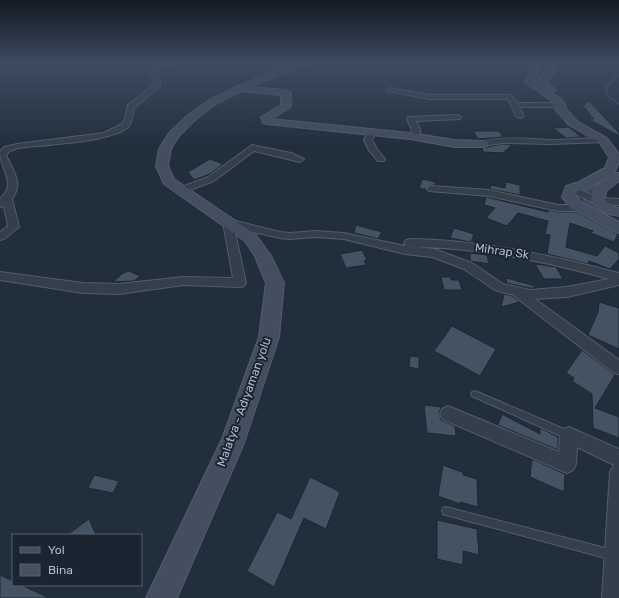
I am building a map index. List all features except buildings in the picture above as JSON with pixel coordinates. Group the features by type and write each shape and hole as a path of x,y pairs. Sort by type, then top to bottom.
{"main road":[{"name":"Malatya - Adıyaman yolu","path":"161,598 232,443 269,337 275,283 263,256 251,238 169,181 162,166 165,149 172,135 211,103 235,91"},
{"path":"267,91 286,93 286,106 266,117 267,121 303,127 416,137 465,146 483,144"},
{"path":"543,91 558,101 561,105 561,110 573,123 606,136"},
{"path":"553,91 569,100 573,112 606,136 615,157 610,170 584,185 571,189 569,197 576,205 619,228"},
{"path":"616,208 598,201 599,190 619,175"}],"street":[{"path":"0,237 14,227 3,202 13,188 14,180 2,156 7,149 16,146 106,135 125,126 129,119 131,107 151,91"},
{"path":"394,91 430,97 510,97 520,116"},
{"path":"515,105 561,105"},
{"path":"416,137 416,130 411,119 457,117"},
{"path":"371,133 368,140 373,150 381,159"},
{"path":"483,144 503,141 551,142 606,136"},
{"path":"182,190 211,179 252,148 288,155 300,159"},
{"path":"432,189 489,193 558,208 582,208"},
{"path":"571,189 598,201"},
{"path":"0,276 83,288 112,289 183,281 240,283 228,223 280,235 290,236 315,234 344,236 405,250 434,253 468,266 499,288 530,296 559,293 619,281"},
{"name":"Mihrap Sk","path":"382,245 446,243 526,253 619,277"},
{"path":"515,292 619,368"},
{"path":"448,414 567,464 569,435 619,458"},
{"path":"613,598 619,472"}],"lane":[{"path":"476,394 569,435"},
{"path":"446,511 614,555"}],"waterway":[{"path":"606,91 607,95 619,104"},
{"path":"595,184 585,193 585,200 591,207 619,213"}]}
